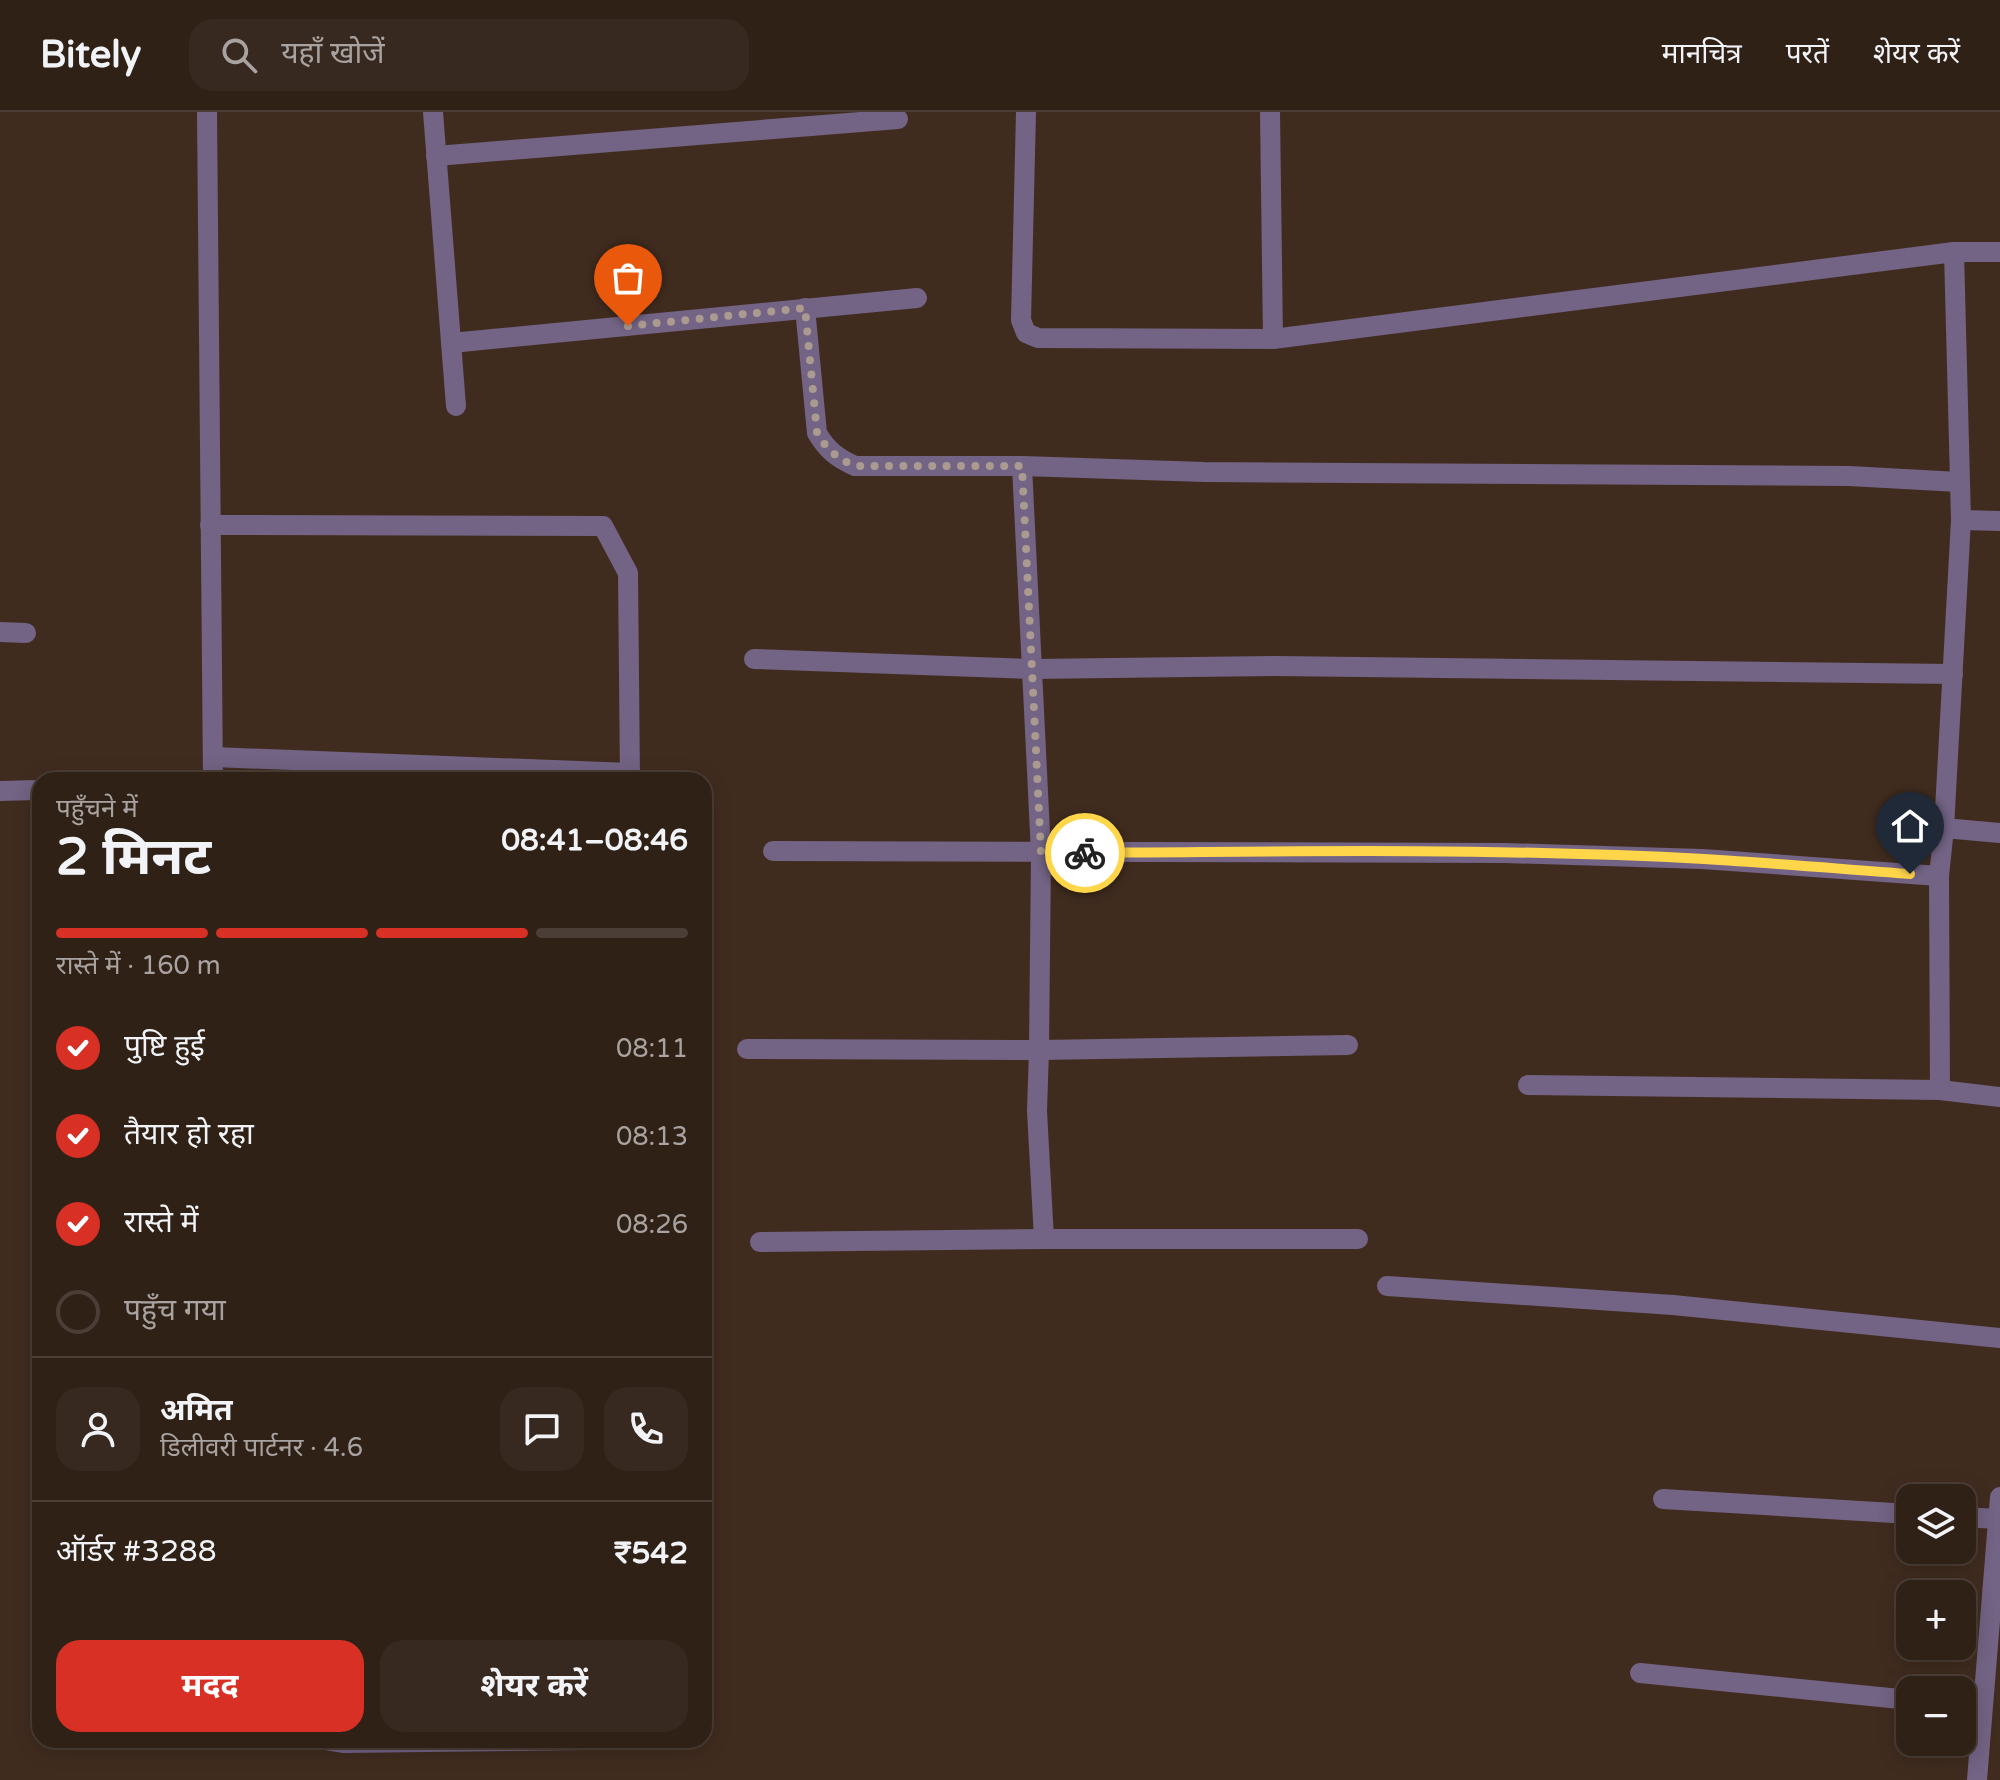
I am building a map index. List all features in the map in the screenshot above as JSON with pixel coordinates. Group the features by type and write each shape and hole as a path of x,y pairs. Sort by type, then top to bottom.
{"street":[{"path":"207,112 213,772"},
{"path":"433,112 456,406"},
{"path":"1026,112 1021,320 1026,333 1038,338 1273,339 1954,252 2000,252"},
{"path":"1270,112 1273,339"},
{"path":"436,156 898,119"},
{"path":"1940,1090 1939,876 1961,520 1954,252"},
{"path":"451,343 917,298"},
{"path":"805,308 817,433 826,448 838,459 855,466 1022,466 1204,472 1849,476 1959,482"},
{"path":"1022,466 1041,853 1037,1111 1044,1239"},
{"path":"1961,520 2000,521"},
{"path":"210,525 603,526 628,573 630,772"},
{"path":"0,632 26,633"},
{"path":"754,659 1032,669 1276,666 1953,674"},
{"path":"213,757 542,772"},
{"path":"0,791 32,790"},
{"path":"1944,828 2000,833"},
{"path":"773,851 1505,853 1702,859 1939,876"},
{"path":"747,1049 1039,1050 1348,1045"},
{"path":"1528,1085 1940,1090 2000,1097"},
{"path":"760,1242 1358,1239"},
{"path":"1387,1286 1673,1305 2000,1338"},
{"path":"1976,1696 1994,1646 2000,1497"},
{"path":"1663,1499 1896,1513"},
{"path":"1976,1518 1998,1519"},
{"path":"1640,1673 1896,1699"},
{"path":"1975,1756 1977,1780"}],"way so far":[{"path":"628,326 805,308 817,433 826,448 838,459 855,466 1022,466 1041,853 1085,853"}],"route":[{"path":"1085,853 1505,853 1702,859 1910,874"}]}
